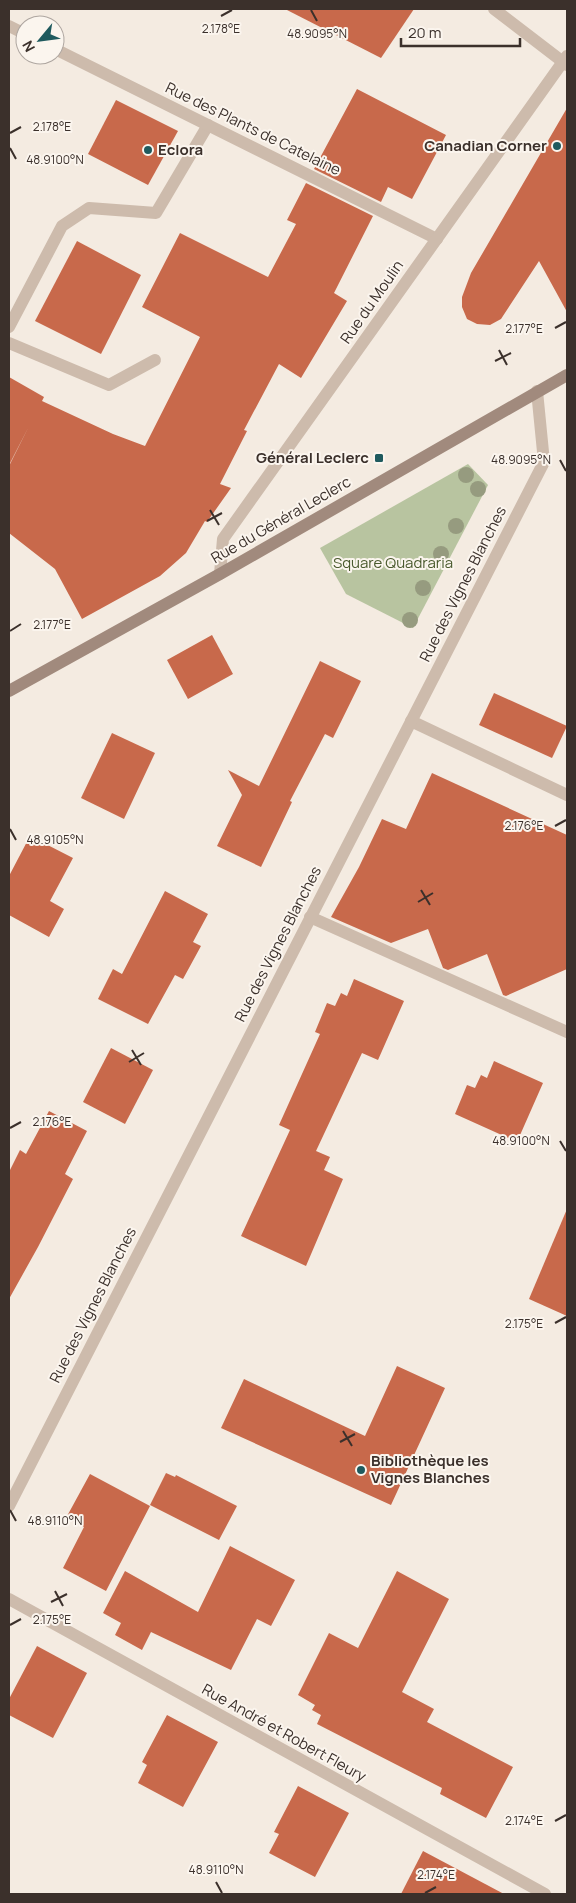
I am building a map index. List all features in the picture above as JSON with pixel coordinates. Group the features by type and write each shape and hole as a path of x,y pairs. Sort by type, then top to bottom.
{"street":[{"path":"494,9 566,61"},
{"name":"Rue des Plants de Catelaine","path":"65,54 437,239"},
{"name":"Rue du Moulin","path":"220,574 223,539 566,61"},
{"path":"9,327 62,226 89,208 156,212 208,125"},
{"path":"9,343 109,385 155,360"},
{"name":"Rue du Général Leclerc","path":"9,691 220,574 567,375"},
{"name":"Rue des Vignes Blanches","path":"9,1506 544,462 537,391"},
{"path":"411,721 567,795"},
{"path":"310,917 567,1032"},
{"name":"Rue André et Robert Fleury","path":"9,1599 544,1894"}],"green space":[{"name":"Square Quadraria","path":"468,464 488,485 413,628 346,594 320,548"}],"building":[{"path":"285,9 414,9 381,58"},
{"path":"357,89 446,135 412,199 388,187 381,202 314,169"},
{"path":"116,100 178,131 148,185 88,154"},
{"path":"567,108 567,312 539,261 501,319 490,325 477,324 467,319 462,307 462,297 471,273"},
{"path":"306,183 373,216 334,293 347,301 301,378 279,364 244,430 247,431 220,484 231,488 207,522 205,521 186,553 160,576 82,619 55,569 9,533 9,466 28,428 9,465 9,377 44,397 42,401 113,434 145,446 200,337 142,307 180,233 268,277 296,224 287,220"},
{"path":"77,241 141,275 101,354 35,321"},
{"path":"212,635 233,674 188,699 167,660"},
{"path":"320,661 361,681 333,738 325,734 290,801 292,802 261,867 217,846 242,795 228,770 259,786"},
{"path":"494,693 567,726 552,758 479,725"},
{"path":"112,733 155,753 124,819 81,798"},
{"path":"432,773 567,835 567,969 506,996 503,995 487,954 448,970 443,968 428,929 391,943 331,917 359,867 382,819 406,829"},
{"path":"30,836 73,858 50,901 64,909 49,937 9,915 9,876"},
{"path":"165,891 208,914 193,942 201,946 183,979 175,975 148,1024 98,999 113,969 122,974"},
{"path":"354,979 404,1001 378,1060 362,1053 316,1151 330,1157 324,1170 343,1179 306,1266 241,1236 290,1130 279,1125 320,1034 315,1032 327,1003 335,1006 341,993 347,996"},
{"path":"111,1048 153,1070 125,1124 83,1102"},
{"path":"494,1061 543,1083 517,1142 455,1114 467,1085 475,1088 481,1075 487,1078"},
{"path":"49,1111 87,1131 65,1174 73,1179 9,1299 9,1172 20,1150 26,1154"},
{"path":"567,1209 567,1316 529,1299"},
{"name":"Bibliothèque les Vignes Blanches","path":"397,1366 445,1388 391,1505 221,1428 244,1379 365,1436"},
{"path":"166,1473 175,1477 176,1475 237,1506 219,1540 150,1505"},
{"path":"90,1474 150,1506 106,1591 63,1568 84,1527 66,1518"},
{"path":"230,1546 295,1580 271,1626 257,1619 231,1670 151,1632 142,1650 115,1635 121,1623 103,1613 125,1571 198,1612"},
{"path":"397,1571 449,1599 402,1692 434,1709 427,1722 513,1767 486,1818 440,1794 442,1788 317,1724 321,1715 312,1710 315,1705 298,1695 329,1633 358,1648"},
{"path":"37,1646 87,1673 53,1738 9,1715 9,1699"},
{"path":"167,1715 218,1742 183,1807 138,1783 147,1765 142,1762"},
{"path":"298,1786 349,1813 315,1877 269,1853 279,1834 274,1832"},
{"path":"423,1851 504,1894 401,1894"}],"place":[{"name":"Canadian Corner","path":"557,146"},
{"name":"Eclora","path":"148,150"},
{"name":"Général Leclerc","path":"379,458"},
{"name":"Bibliothèque les Vignes Blanches","path":"361,1470"}]}
